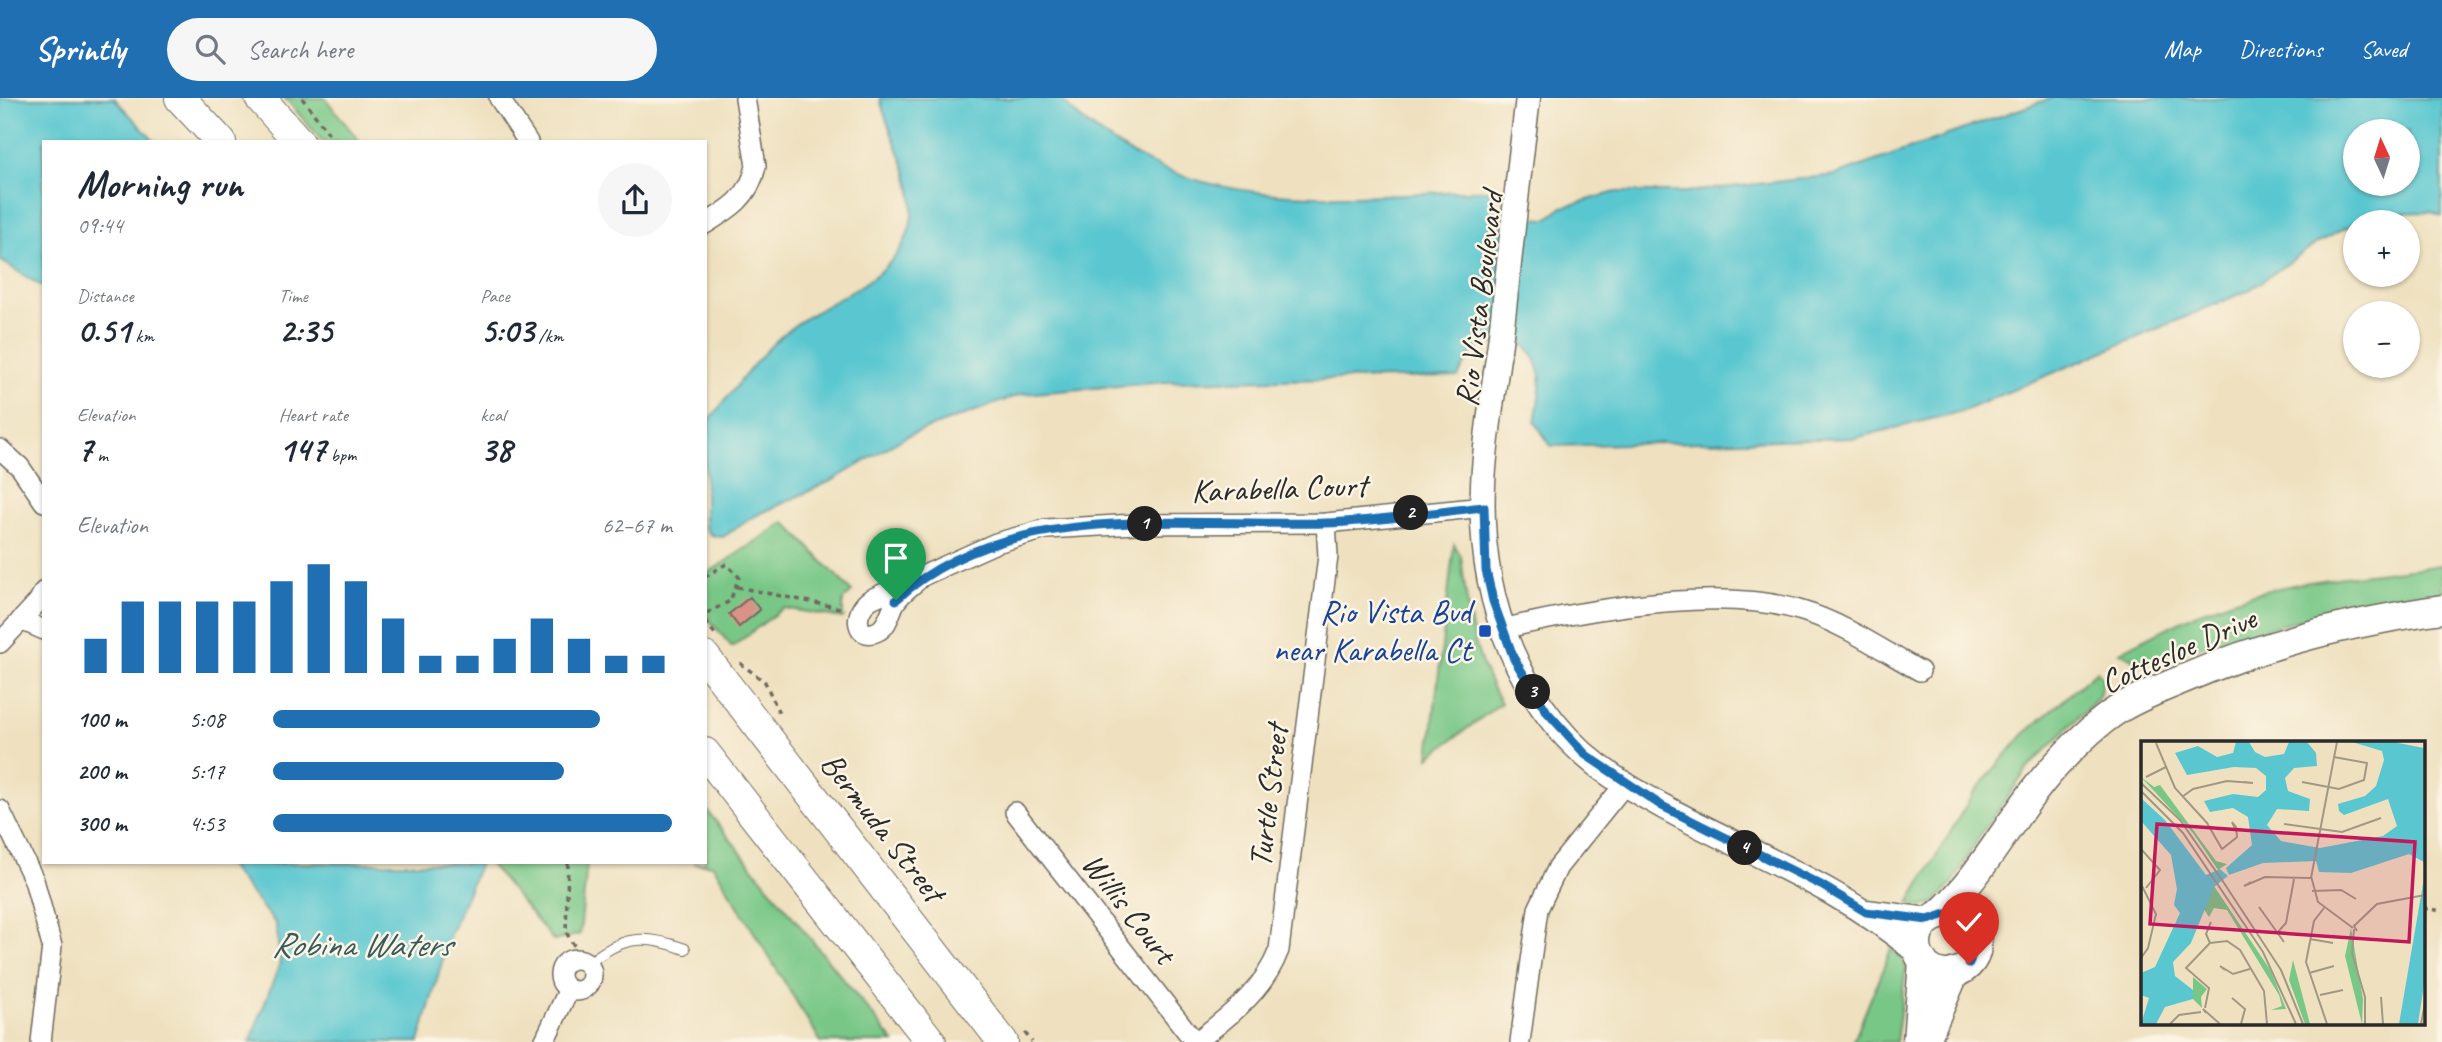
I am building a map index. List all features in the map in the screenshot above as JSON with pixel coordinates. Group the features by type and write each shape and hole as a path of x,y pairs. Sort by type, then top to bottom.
{"main road":[{"path":"180,98 219,140"},
{"path":"260,98 297,140"},
{"name":"Cottesloe Drive","path":"1933,918 1965,888 2030,796 2065,755 2119,709 2214,666 2312,632 2442,609"},
{"name":"Bermuda Street","path":"707,660 1003,1042"},
{"path":"707,756 931,1042"},
{"name":"Cottesloe Drive","path":"1971,927 1995,845"},
{"path":"1917,1042 1921,957 1918,935 1933,918 1955,915 1971,927 1976,940 1973,957 1962,969 1955,972 1937,972 1921,957"},
{"path":"1926,1042 1955,972"}],"street":[{"path":"499,98 527,140"},
{"path":"739,98 748,118"},
{"path":"707,223 729,209 750,188 756,166 746,98"},
{"name":"Rio Vista Boulevard","path":"1519,214 1528,98"},
{"name":"Rio Vista Boulevard","path":"1536,98 1502,358 1482,486 1486,570 1502,629 1514,659 1547,712 1586,755 1625,784 1679,815 1821,885 1866,912 1921,957"},
{"path":"0,449 20,467 42,499"},
{"name":"Karabella Court","path":"918,580 896,600 886,624 879,631 869,633 861,629 857,620 858,612 871,599 996,543 1046,529 1136,524 1326,523 1484,507"},
{"name":"Turtle Street","path":"1195,1042 1244,1004 1260,986 1279,950 1328,556 1326,523"},
{"path":"0,643 42,594"},
{"path":"1502,629 1605,608 1730,601 1769,604 1819,617 1920,671"},
{"path":"21,620 42,629"},
{"path":"1520,1042 1538,909 1558,867 1625,784"},
{"path":"0,810 34,880 52,946 41,1042"},
{"name":"Willis Court","path":"1015,812 1195,1042"},
{"name":"Rio Vista Boulevard","path":"1866,912 1933,918"},
{"path":"544,1042 569,989 580,990 589,984 592,974 584,961"}],"lane":[{"path":"584,961 615,943 624,941 664,943 685,949"}],"path":[{"path":"302,98 334,140"},
{"path":"707,576 726,564 739,576 730,601 707,613"},
{"path":"737,587 858,612"},
{"path":"568,864 566,932 584,961"},
{"path":"2424,908 2442,911"}],"green space":[{"path":"285,98 325,98 358,140 321,140"},
{"path":"785,522 852,592 843,600 843,618 783,608 732,647 707,617 707,574"},
{"path":"1454,544 1461,556 1469,613 1478,651 1491,686 1501,703 1429,757"},
{"path":"2442,565 2442,594 2318,615 2139,663 2120,652 2206,610 2260,592 2311,582"},
{"path":"2097,671 2103,679 2099,697 2029,767 1981,834 1953,883 1933,904 1920,907 1909,903 1972,795 2023,735"},
{"path":"707,810 894,1042 821,1042 713,865 704,864 707,864"},
{"path":"490,864 587,864 580,934 554,941"},
{"path":"1891,949 1902,958 1906,968 1896,1042 1853,1042"}],"water":[{"path":"0,98 114,98 153,140 42,140 42,287 0,260"},
{"path":"880,98 1061,98 1079,117 1114,143 1157,166 1202,182 1249,191 1297,195 1394,195 1490,190 1496,216 1547,219 1563,207 1616,192 1687,192 1836,175 2051,98 2442,98 2442,216 2432,212 2420,212 2420,210 2343,210 2343,229 2314,245 2249,290 1963,411 1855,438 1551,446 1535,422 1540,372 1532,354 1525,345 1482,343 1470,355 1458,377 1166,382 1022,394 907,436 833,480 753,517 723,537 711,535 707,530 707,423 754,365 786,332 803,319 862,285 880,272 895,256 906,238 912,216 910,186"},
{"name":"Robina Waters","path":"227,864 480,864 450,934 419,1042 250,1042 280,963 276,924"}],"building":[{"path":"750,597 760,610 739,627 729,614"}],"place":[{"name":"Rio Vista Bvd near Karabella Ct","path":"1485,631"}],"route":[{"path":"896,600 918,580 996,543 1046,529 1136,524 1326,523 1484,507 1486,570 1493,601 1514,659 1547,712 1563,733 1586,755 1612,775 1662,806 1821,885 1866,912 1928,920 1946,914 1964,919 1970,925 1976,940 1976,949 1969,964"}]}
